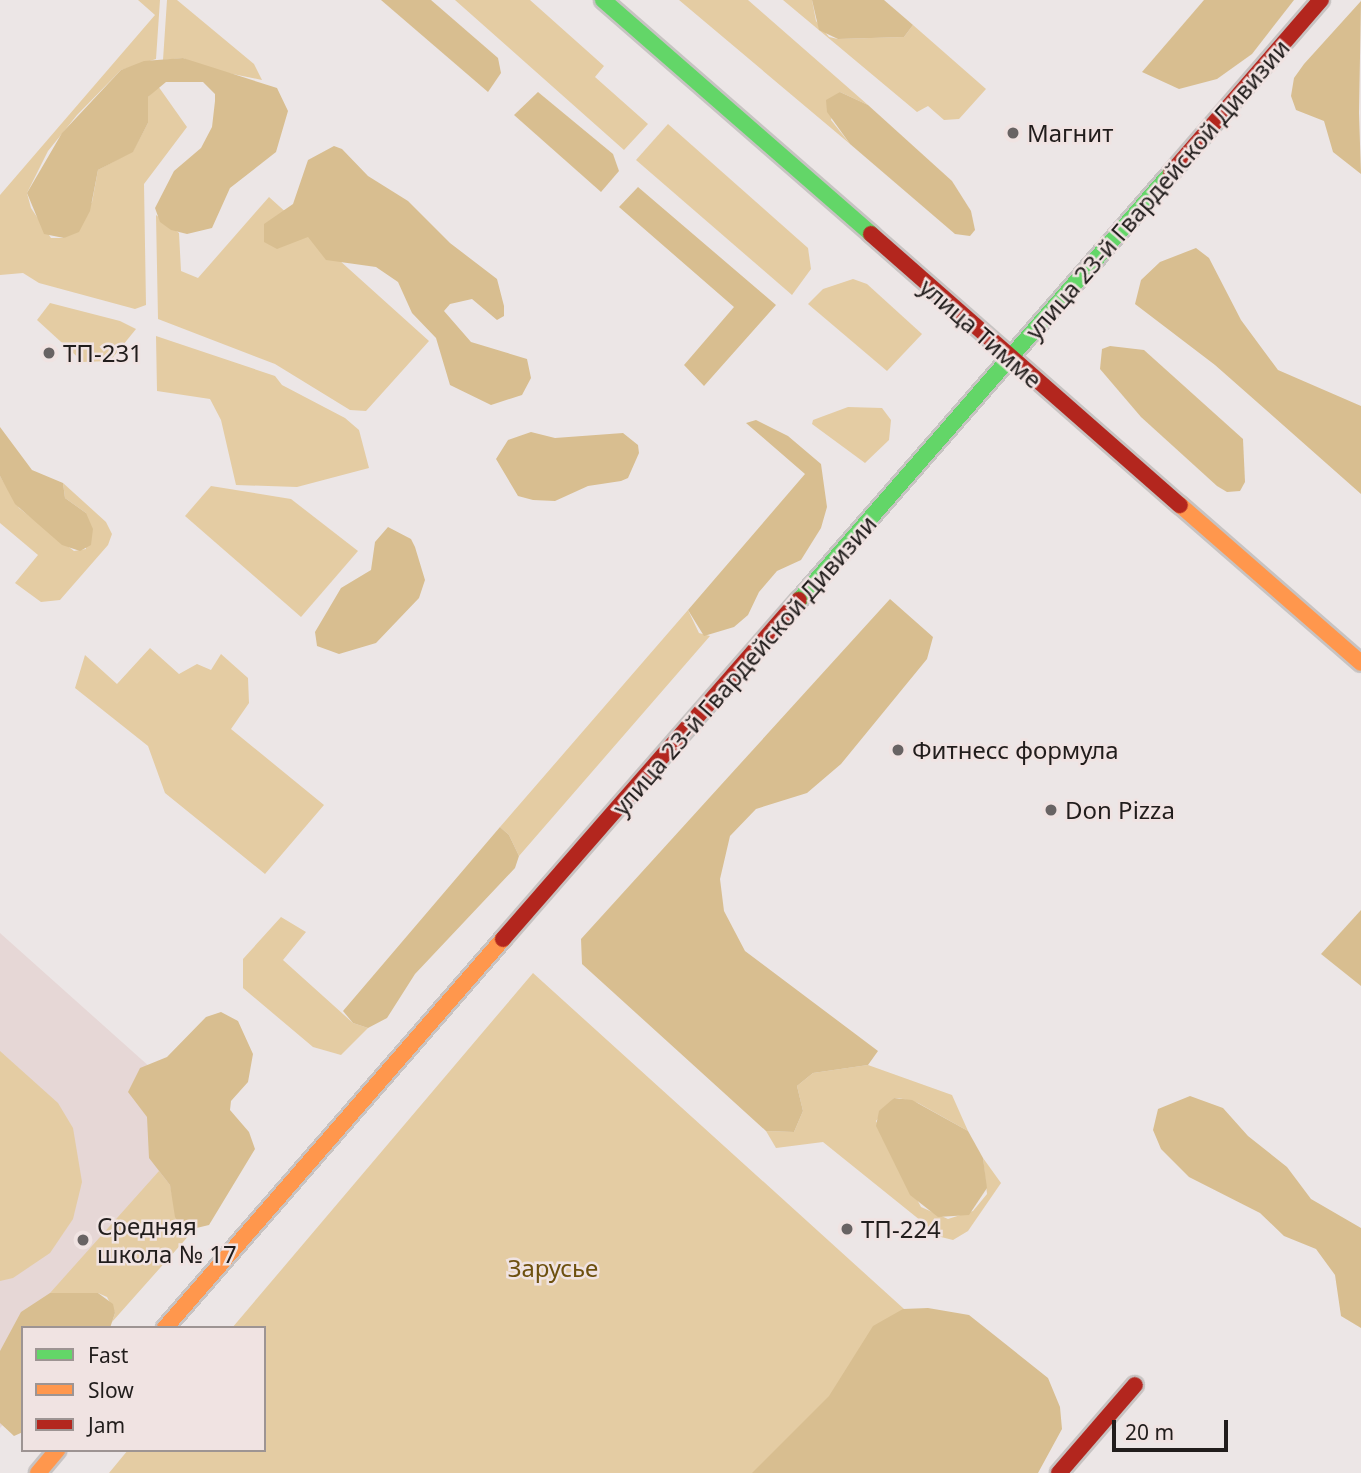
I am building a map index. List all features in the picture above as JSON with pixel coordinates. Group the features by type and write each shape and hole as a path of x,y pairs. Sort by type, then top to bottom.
{"street":[{"name":"улица Тимме","path":"603,0 1010,359 1361,663"},
{"name":"улица 23-й Гвардейской Дивизии","path":"167,1326 1321,0"},
{"path":"1059,1473 1135,1385"},
{"path":"38,1473 56,1452"}],"shaded area":[{"path":"381,0 431,0 498,58 501,73 488,92"},
{"path":"812,0 884,0 913,25 904,37 838,39 819,30"},
{"path":"1204,0 1294,0 1252,54 1217,79 1179,89 1142,72"},
{"path":"1361,1 1361,174 1333,152 1324,121 1296,110 1291,96 1294,78 1304,64"},
{"path":"183,58 277,88 288,111 276,152 230,188 212,228 187,234 171,230 160,222 155,208 174,171 201,148 212,127 215,94 203,82 166,82 148,97 148,123 133,152 98,170 90,211 79,232 64,238 44,234 27,193 62,133 121,70 144,61"},
{"path":"538,92 613,154 619,171 601,192 514,115"},
{"path":"840,92 868,105 952,181 971,211 975,230 970,236 955,234 850,144 827,112 826,100"},
{"path":"334,146 342,149 368,176 408,201 450,243 497,279 504,316 497,320 472,299 450,304 444,311 471,342 527,359 531,378 522,395 491,405 450,385 436,338 412,313 398,282 376,267 326,260 308,237 277,249 264,242 264,224 293,204 308,160"},
{"path":"638,187 776,305 704,386 684,365 734,307 619,207"},
{"path":"1196,248 1209,258 1241,320 1278,370 1361,406 1361,494 1215,365 1135,304 1141,280 1160,262"},
{"path":"1110,346 1144,350 1243,439 1245,482 1240,491 1227,492 1217,486 1141,417 1100,369 1102,349"},
{"path":"756,420 788,436 821,464 827,507 821,528 801,560 777,571 759,592 748,615 734,627 704,636 688,610 805,474 746,423"},
{"path":"0,427 32,470 63,483 65,498 86,513 93,529 91,545 80,551 62,545 15,504 0,476"},
{"path":"531,432 555,438 623,433 638,445 639,453 628,478 588,486 555,501 533,500 518,496 496,459 508,440"},
{"path":"388,527 411,539 415,547 425,580 419,598 376,643 339,654 317,646 315,632 341,588 371,570 375,542"},
{"path":"890,599 933,637 927,659 841,764 807,793 756,809 730,836 720,879 724,911 745,951 878,1051 868,1065 813,1073 797,1086 803,1111 794,1132 766,1131 582,964 581,939"},
{"path":"500,827 509,835 519,856 515,868 415,974 387,1018 368,1028 353,1023 343,1011"},
{"path":"1361,910 1361,986 1321,954"},
{"name":"Средняя школа № 17","path":"0,933 245,1152 26,1326 21,1326 21,1404 0,1428"},
{"path":"221,1012 238,1021 253,1054 248,1082 231,1101 230,1110 249,1132 255,1149 209,1225 184,1231 175,1217 170,1185 149,1158 147,1117 128,1092 140,1068 167,1057 206,1017"},
{"path":"1190,1096 1223,1108 1248,1136 1287,1167 1311,1199 1361,1228 1361,1328 1341,1316 1335,1275 1316,1249 1284,1236 1260,1213 1189,1177 1161,1149 1153,1130 1158,1109"},
{"path":"894,1098 912,1100 968,1131 983,1158 987,1188 969,1215 938,1217 910,1195 876,1126 879,1111"},
{"path":"50,1293 98,1293 113,1304 115,1313 111,1326 21,1326 21,1433 14,1436 0,1423 0,1351 21,1312"},
{"path":"928,1308 969,1315 1048,1378 1060,1407 1062,1429 1038,1473 752,1473 829,1396 873,1326 903,1309"}],"green space":[{"path":"138,0 160,0 156,59 121,70 77,115 48,151 27,193 31,208 51,238 64,238 92,202 98,170 133,151 148,123 148,97 158,86 187,127 144,184 146,305 135,309 39,283 23,273 0,275 0,195 155,15"},
{"path":"167,0 177,0 254,64 262,80 208,69 183,58 163,60"},
{"path":"455,0 530,0 604,66 595,77 648,124 624,150"},
{"path":"679,0 748,0 868,105 840,92 831,120 850,144"},
{"path":"783,0 812,0 816,21 829,37 838,39 904,37 913,25 986,89 959,119 944,120 928,106 917,112"},
{"path":"668,124 808,248 811,269 792,295 636,160"},
{"path":"269,197 429,341 366,411 350,410 275,364 158,319 156,215 179,233 181,271 198,278"},
{"path":"853,279 867,284 922,334 887,371 808,304 823,289"},
{"path":"50,303 120,321 136,329 110,361 83,362 37,320"},
{"path":"156,336 275,376 282,385 345,418 359,430 369,468 297,487 236,485 221,420 210,399 157,391"},
{"path":"848,407 882,408 891,420 889,440 865,463 812,424 813,420"},
{"path":"0,476 19,508 74,551 86,549 86,513 65,498 63,483 106,522 112,534 108,545 60,600 41,602 15,583 38,555 0,523"},
{"path":"211,486 291,499 358,551 301,617 185,516"},
{"path":"688,610 699,633 710,636 519,856 509,835 500,827"},
{"path":"150,648 179,674 197,664 211,670 221,654 248,678 249,703 231,729 324,805 265,874 165,793 148,746 75,688 85,655 117,684"},
{"path":"281,917 306,932 283,960 353,1023 368,1028 341,1055 313,1047 243,988 243,959"},
{"name":"Зарусье","path":"533,973 914,1318 788,1473 109,1473 126,1452 266,1452 266,1326 234,1326"},
{"path":"0,1051 58,1103 73,1128 82,1182 73,1219 50,1253 13,1278 0,1281"},
{"path":"868,1065 952,1095 968,1131 918,1103 899,1098 894,1098 876,1121 921,1207 948,1219 973,1211 987,1194 983,1158 1001,1183 968,1231 953,1240 941,1237 823,1142 776,1148 766,1131 794,1132 803,1111 797,1086 813,1073"},
{"path":"159,1171 170,1185 178,1224 192,1232 112,1322 115,1313 107,1297 98,1293 50,1293"}],"traffic: fast":[{"path":"603,0 871,234"},
{"path":"799,600 1171,173"}],"traffic: slow":[{"path":"1180,505 1361,663"},
{"path":"167,1326 503,939"},
{"path":"38,1473 55,1452"}],"traffic: jam":[{"path":"1171,173 1321,0"},
{"path":"871,234 1180,505"},
{"path":"503,939 799,600"},
{"path":"1059,1473 1135,1385"}],"place":[{"name":"Магнит","path":"1013,133"},
{"name":"ТП-231","path":"49,353"},
{"name":"Фитнесс формула","path":"898,750"},
{"name":"Don Pizza","path":"1051,810"},
{"name":"ТП-224","path":"847,1229"},
{"name":"Средняя школа № 17","path":"83,1240"}]}
